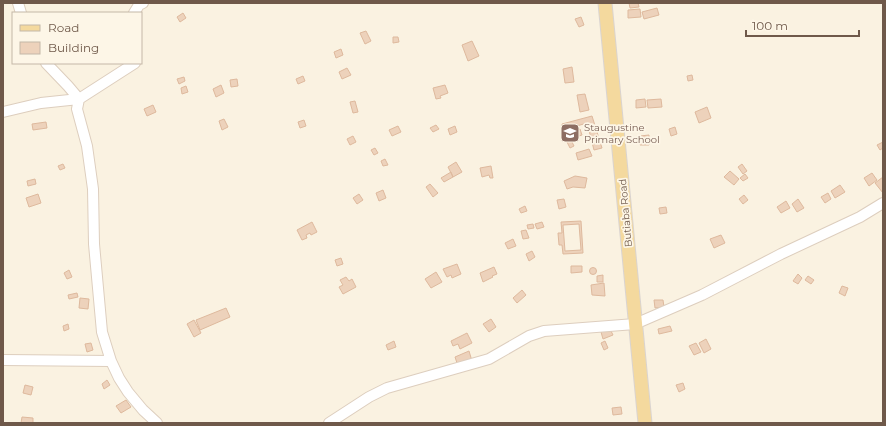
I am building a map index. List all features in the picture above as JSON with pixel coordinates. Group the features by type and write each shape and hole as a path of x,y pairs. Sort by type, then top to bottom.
{"main road":[{"name":"Butiaba Road","path":"605,3 645,423"}],"street":[{"path":"135,12 139,5 143,3"},
{"path":"47,64 79,100"},
{"path":"3,112 41,104 79,100 133,64"},
{"path":"79,100 77,109 87,146 93,189 94,244 102,332 111,361 119,378 143,410 157,423"},
{"path":"329,423 369,397 388,388 489,359 536,333 544,331 635,324 702,295 782,254 860,217 883,203"},
{"path":"3,360 111,361"}],"building":[{"path":"629,3 638,3 639,7 630,8"},
{"path":"657,8 659,15 644,19 642,12"},
{"path":"640,9 641,17 628,18 628,10"},
{"path":"183,13 186,18 180,22 177,17"},
{"path":"581,17 584,25 579,27 575,19"},
{"path":"366,31 371,41 365,44 360,33"},
{"path":"393,37 398,37 399,42 393,43"},
{"path":"472,41 479,56 468,61 462,45"},
{"path":"341,49 343,55 336,58 334,52"},
{"path":"572,67 574,82 565,83 563,69"},
{"path":"347,68 351,75 342,79 339,72"},
{"path":"692,75 693,80 688,81 687,76"},
{"path":"303,76 305,81 298,84 296,79"},
{"path":"184,77 185,81 179,84 177,79"},
{"path":"237,79 238,86 231,87 230,80"},
{"path":"221,85 224,93 216,97 213,89"},
{"path":"445,85 448,93 440,96 441,98 436,99 433,88"},
{"path":"186,86 188,92 182,94 181,88"},
{"path":"585,94 589,110 580,112 577,95"},
{"path":"645,99 646,107 636,108 636,100"},
{"path":"661,99 662,107 648,108 647,100"},
{"path":"355,101 358,112 353,113 350,102"},
{"path":"153,105 156,112 147,116 144,109"},
{"path":"707,107 711,118 699,123 695,112"},
{"path":"592,116 602,148 594,150 587,123 563,130 562,124"},
{"path":"224,119 228,127 222,130 219,121"},
{"path":"304,120 306,126 300,128 298,122"},
{"path":"46,122 47,128 33,130 32,124"},
{"path":"436,125 439,129 433,132 430,128"},
{"path":"398,126 401,132 392,136 389,130"},
{"path":"455,126 457,132 450,135 448,129"},
{"path":"675,127 677,134 671,136 669,129"},
{"path":"580,129 582,135 576,137 574,131"},
{"path":"649,135 649,145 640,145 640,136"},
{"path":"353,136 356,142 350,145 347,139"},
{"path":"571,140 574,146 570,148 567,142"},
{"path":"883,142 883,148 880,150 877,145"},
{"path":"375,148 378,153 374,155 371,150"},
{"path":"589,149 592,156 578,160 576,153"},
{"path":"385,159 388,165 383,166 381,161"},
{"path":"456,162 462,172 453,177 448,167"},
{"path":"63,164 65,168 60,170 58,166"},
{"path":"742,164 747,171 743,174 738,167"},
{"path":"491,166 493,178 490,178 489,175 482,177 480,168"},
{"path":"730,171 739,179 734,185 724,177"},
{"path":"451,172 453,177 444,182 441,178"},
{"path":"872,173 877,180 869,186 864,178"},
{"path":"745,174 748,178 743,181 740,178"},
{"path":"575,176 587,178 585,188 573,187 567,189 564,181"},
{"path":"883,177 883,193 875,183"},
{"path":"35,179 36,184 28,186 27,181"},
{"path":"430,184 438,193 433,197 426,187"},
{"path":"840,185 845,192 835,198 831,191"},
{"path":"383,190 386,198 379,201 376,193"},
{"path":"828,193 831,199 825,203 821,197"},
{"path":"38,194 41,203 29,207 26,198"},
{"path":"359,194 363,200 357,204 353,198"},
{"path":"744,195 748,200 743,204 739,199"},
{"path":"564,199 566,207 559,209 557,200"},
{"path":"798,199 804,208 797,212 792,204"},
{"path":"786,201 790,208 781,213 777,207"},
{"path":"525,206 527,211 521,213 519,209"},
{"path":"666,207 667,213 660,214 659,208"},
{"path":"581,221 583,253 563,254 562,245 559,245 558,233 562,233 561,222","holes":["579,224 581,250 565,251 563,225"]},
{"path":"312,222 317,232 311,235 310,233 306,235 307,238 302,240 297,230"},
{"path":"542,222 544,227 537,229 535,224"},
{"path":"533,224 534,228 528,229 527,225"},
{"path":"526,230 529,238 523,239 521,231"},
{"path":"721,235 725,243 714,248 710,239"},
{"path":"513,239 516,246 508,249 505,243"},
{"path":"532,251 535,257 529,261 526,254"},
{"path":"341,258 343,264 337,266 335,260"},
{"path":"457,264 461,274 452,278 451,275 447,277 443,269"},
{"path":"571,266 582,266 582,272 571,273"},
{"path":"494,267 497,274 483,282 480,273"},
{"path":"593,267 596,268 596,274 593,275 590,274 589,271 590,268"},
{"path":"69,270 72,277 67,279 64,273"},
{"path":"436,272 442,282 431,288 425,279"},
{"path":"798,274 802,278 798,284 793,281"},
{"path":"603,275 603,282 597,282 597,276"},
{"path":"808,276 814,280 811,284 805,280"},
{"path":"346,277 349,281 352,279 356,287 343,294 339,287 343,285 340,280"},
{"path":"604,283 605,296 592,295 591,285"},
{"path":"842,286 848,288 845,296 839,293"},
{"path":"522,290 526,295 517,303 513,298"},
{"path":"77,293 78,297 69,299 68,295"},
{"path":"80,298 89,299 88,309 79,308"},
{"path":"654,300 663,300 664,307 655,308"},
{"path":"226,308 230,317 200,330 196,320"},
{"path":"491,319 496,327 489,332 483,324"},
{"path":"194,320 201,333 194,337 187,324"},
{"path":"68,324 69,329 64,331 63,326"},
{"path":"670,326 672,331 659,334 658,329"},
{"path":"610,329 613,335 603,339 601,332"},
{"path":"467,333 472,343 460,349 458,344 453,346 451,341"},
{"path":"706,339 711,349 704,353 699,343"},
{"path":"394,341 396,347 388,350 386,345"},
{"path":"605,341 608,348 604,350 601,343"},
{"path":"91,343 93,350 87,352 85,344"},
{"path":"696,343 701,352 694,355 689,346"},
{"path":"469,351 472,361 458,366 455,357"},
{"path":"107,380 110,385 104,389 102,384"},
{"path":"683,383 685,389 679,392 676,385"},
{"path":"25,385 33,387 31,395 23,393"},
{"path":"126,400 131,407 121,413 116,406"},
{"path":"621,407 622,414 613,415 612,408"},
{"path":"22,417 33,418 33,423 21,423"}],"place":[{"name":"Staugustine Primary School","path":"570,133"}]}
